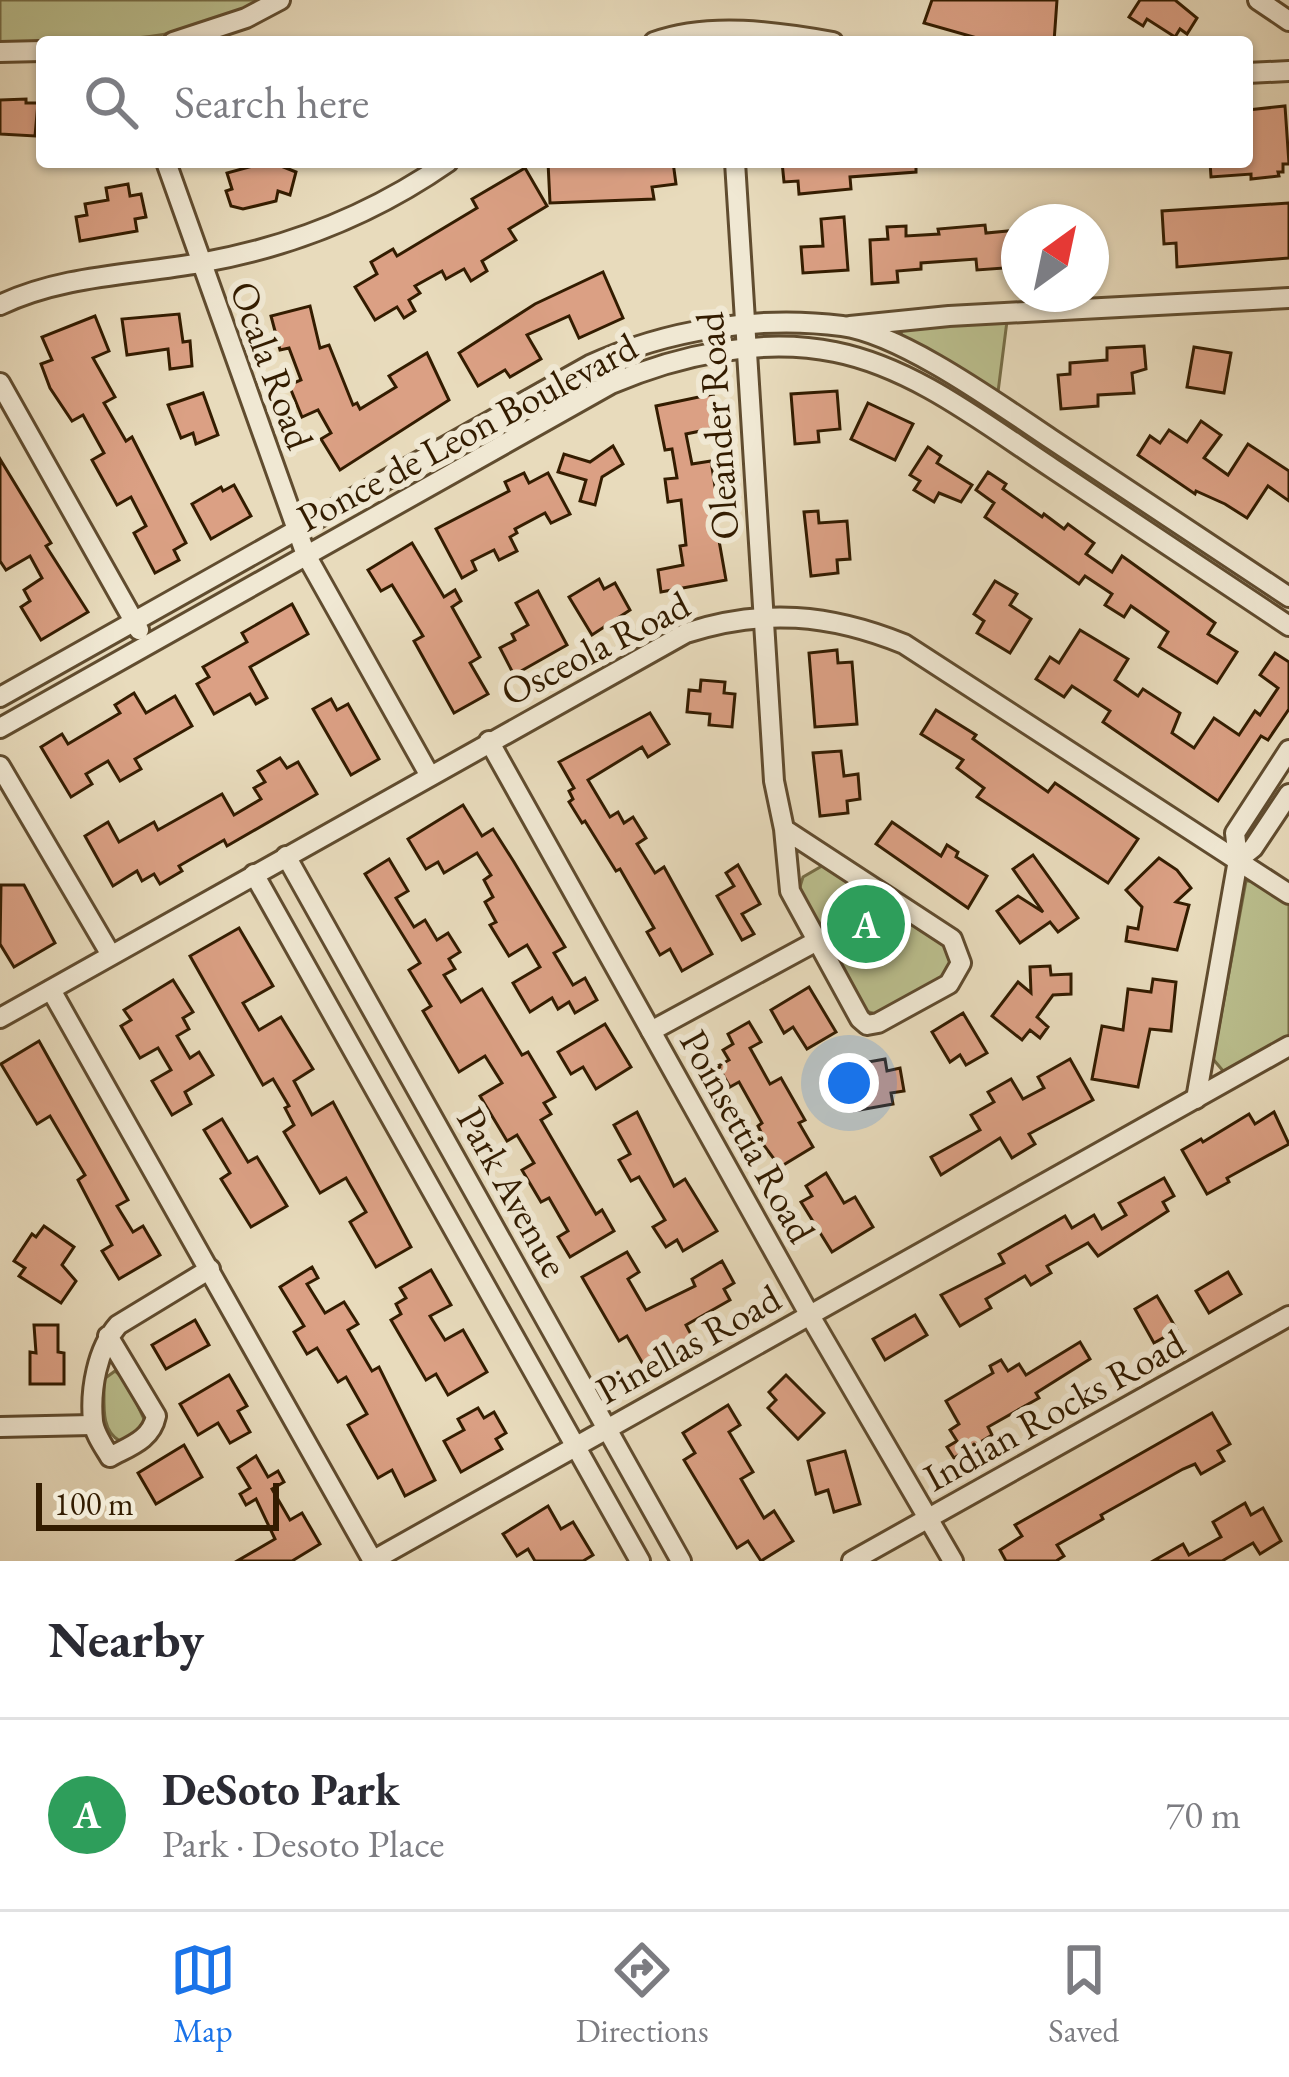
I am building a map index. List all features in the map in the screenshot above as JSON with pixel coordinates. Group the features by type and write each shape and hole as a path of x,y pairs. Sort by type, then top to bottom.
{"street":[{"path":"191,36 246,18 280,0"},
{"path":"1258,0 1289,21"},
{"path":"696,36 724,32 802,36"},
{"path":"0,52 36,51"},
{"path":"1253,74 1289,71"},
{"name":"Ocala Road","path":"168,168 306,555 430,776"},
{"path":"0,304 79,280 200,263 310,237 370,211 438,168"},
{"name":"Oleander Road","path":"735,168 774,781 790,890 815,942 867,1025 949,984 961,963 959,950 940,929 784,829"},
{"path":"845,326 1289,298"},
{"name":"Ponce de Leon Boulevard","path":"0,697 590,365 657,340 743,325 845,326 907,351 970,385 1289,597"},
{"name":"Ponce de Leon Boulevard","path":"0,728 611,384 684,358 744,349 797,347 838,352 931,390 1289,626"},
{"path":"0,383 146,643"},
{"name":"Osceola Road","path":"0,1018 686,632 723,620 764,615 820,617 904,644 1289,894"},
{"name":"Poinsettia Road","path":"488,741 953,1561"},
{"path":"1196,1099 1238,860 1235,833 1289,750"},
{"path":"0,766 111,955"},
{"path":"1238,860 1253,848 1289,794"},
{"name":"Park Avenue","path":"286,856 681,1561"},
{"name":"Park Avenue","path":"254,874 640,1561"},
{"path":"651,1031 815,942"},
{"path":"51,990 372,1561"},
{"name":"Pinellas Road","path":"372,1561 1289,1046"},
{"path":"108,1336 155,1416 153,1429 143,1440 110,1457 92,1425 99,1356 108,1336 118,1325 210,1269"},
{"name":"Indian Rocks Road","path":"852,1561 1289,1316"},
{"path":"0,1427 92,1425"}],"green space":[{"path":"0,0 261,0 231,15 167,34 36,36 36,42 0,42"},
{"path":"1007,321 998,392 902,339 901,331 909,326"},
{"path":"832,866 953,949 951,974 878,1015 863,1010 799,890 803,877"},
{"path":"1246,881 1255,881 1289,902 1289,1037 1224,1072 1213,1059"},
{"path":"115,1371 126,1381 145,1421 129,1439 120,1441 109,1430 104,1414 104,1379"}],"building":[{"path":"932,0 1057,0 1054,36 970,36 924,23"},
{"path":"1140,0 1175,0 1197,18 1187,34 1180,29 1173,36 1147,19 1143,26 1129,17"},
{"path":"0,100 36,103 35,136 0,134"},
{"path":"1285,106 1289,164 1283,164 1279,176 1211,177 1210,168 1253,168 1253,109"},
{"path":"246,168 296,172 290,195 278,191 276,201 243,209 231,206 227,173"},
{"path":"525,168 547,206 509,229 516,240 482,261 487,271 471,281 464,269 446,279 442,271 415,286 420,293 409,300 415,311 404,318 397,307 375,320 355,287 377,274 371,262 393,249 397,256 477,208 472,199"},
{"path":"548,168 674,168 676,184 652,187 654,199 550,203"},
{"path":"783,168 916,168 916,172 850,177 851,189 799,194 798,181 784,182"},
{"path":"128,184 130,196 141,194 146,217 135,219 137,231 80,241 76,217 87,215 85,204 108,200 106,188"},
{"path":"1289,203 1289,258 1177,267 1176,243 1164,244 1162,211"},
{"path":"844,217 848,270 803,273 801,247 823,246 821,219"},
{"path":"985,225 986,233 1001,232 1001,268 977,270 976,259 921,263 921,269 897,271 898,282 872,284 870,240 888,239 887,227 906,226 906,236 939,234 938,229"},
{"path":"603,272 623,318 579,338 569,316 527,335 541,359 510,377 505,370 478,386 459,353 535,304"},
{"path":"310,306 320,348 329,345 353,405 357,403 360,409 396,387 389,376 427,353 449,400 340,470 321,439 331,433 318,410 302,417 289,385 301,380 289,348 280,350 271,316"},
{"path":"179,314 183,342 190,341 192,366 170,369 168,349 127,355 122,319"},
{"path":"95,316 109,351 93,358 115,397 104,403 126,441 132,437 186,543 174,550 179,560 155,573 134,533 146,526 131,497 117,505 92,460 104,453 83,415 72,421 41,364 52,360 42,337"},
{"path":"1144,346 1146,369 1132,373 1134,393 1098,395 1098,406 1061,409 1058,375 1070,374 1070,363 1107,360 1107,348"},
{"path":"1194,347 1231,353 1224,393 1187,387"},
{"path":"837,391 840,429 818,431 819,442 795,444 791,394"},
{"path":"203,393 218,435 196,444 193,433 181,438 168,405"},
{"path":"713,394 720,427 686,434 692,464 711,461 726,580 661,592 658,570 683,565 680,546 686,545 681,500 668,502 665,479 677,478 672,449 665,450 656,406"},
{"path":"868,403 913,424 895,460 851,439"},
{"path":"1201,421 1221,435 1204,458 1228,475 1248,444 1289,471 1289,501 1268,486 1247,518 1195,494 1138,455 1150,436 1160,443 1169,430 1187,442"},
{"path":"613,446 623,464 602,477 595,505 580,501 586,480 558,472 564,454 590,462"},
{"path":"928,447 941,456 937,463 972,485 961,502 939,493 934,502 914,490 920,481 910,475"},
{"path":"0,459 88,612 41,640 21,607 30,601 24,590 42,578 30,556 6,570 0,561"},
{"path":"988,472 1042,517 1064,529 1068,524 1094,543 1086,554 1112,572 1122,556 1215,623 1208,634 1237,652 1217,683 1159,647 1168,632 1131,606 1124,617 1105,605 1112,594 1085,576 1079,584 985,517 994,503 976,490"},
{"path":"524,473 529,483 548,473 570,514 551,523 545,513 515,529 517,533 510,537 517,551 499,560 494,550 472,561 476,570 462,578 436,529 509,491 505,482"},
{"path":"234,485 251,516 211,539 192,504"},
{"path":"818,511 819,523 847,521 850,559 837,560 838,573 811,576 804,512"},
{"path":"412,543 444,597 455,590 461,601 452,607 480,657 470,663 488,694 454,713 414,641 423,636 392,585 381,591 368,570"},
{"path":"599,579 604,589 615,583 630,610 592,635 569,597"},
{"path":"995,581 1017,594 1010,605 1031,619 1010,653 977,633 984,621 974,614"},
{"path":"538,591 567,645 514,675 500,648 528,625 516,603"},
{"path":"292,604 308,634 250,667 267,698 256,704 250,694 214,714 197,684 209,677 203,667 247,642 242,633"},
{"path":"1080,630 1128,659 1115,680 1138,696 1143,689 1180,713 1172,733 1194,748 1214,718 1239,735 1255,711 1260,715 1278,688 1260,675 1275,653 1289,662 1289,709 1268,740 1261,736 1218,801 1103,722 1110,711 1072,686 1064,697 1036,679 1050,657 1059,663"},
{"path":"837,650 838,663 852,662 857,724 815,727 809,653"},
{"path":"701,680 725,682 724,693 735,694 732,727 709,725 710,714 687,712 689,690 700,691"},
{"path":"134,693 146,713 175,696 192,726 135,759 141,769 120,781 108,761 86,774 92,784 71,797 41,747 62,734 68,744 120,713 115,705"},
{"path":"331,699 337,710 348,704 379,759 351,775 313,709"},
{"path":"936,710 1048,792 1055,783 1138,839 1108,883 977,797 984,788 957,768 963,760 921,734"},
{"path":"650,713 669,744 648,757 642,747 588,780 610,817 618,812 624,823 633,817 646,838 637,844 655,873 664,867 712,954 682,971 670,949 660,955 647,932 654,928 620,869 616,871 569,802 573,799 569,791 574,788 559,762"},
{"path":"841,751 844,776 858,774 860,799 847,801 848,813 820,816 813,753"},
{"path":"280,758 287,768 298,762 317,794 227,846 224,840 179,866 182,871 160,884 154,874 142,881 137,871 113,886 85,836 108,822 119,842 154,822 158,830 222,794 234,815 261,799 254,788 265,782 258,771"},
{"path":"463,805 482,836 493,829 514,862 565,947 554,953 573,985 585,978 597,1000 575,1013 569,1002 558,1009 552,998 530,1012 513,983 540,967 527,945 509,956 490,925 496,922 485,902 493,897 484,880 491,875 477,853 444,873 438,862 426,869 408,839"},
{"path":"892,822 941,856 947,845 958,852 956,857 987,876 968,908 876,844"},
{"path":"1033,855 1078,918 1058,932 1050,922 1020,943 997,911 1018,896 1043,912 1013,869"},
{"path":"1159,858 1191,888 1176,902 1189,905 1177,950 1126,941 1128,927 1138,929 1142,907 1126,890"},
{"path":"389,859 408,891 396,898 414,927 425,920 437,940 448,933 460,952 449,959 455,969 444,975 461,1002 482,989 522,1055 528,1052 555,1097 544,1103 551,1114 541,1120 596,1214 602,1210 614,1231 570,1257 558,1237 568,1231 549,1198 541,1202 522,1170 534,1163 517,1135 507,1141 480,1096 502,1083 485,1056 459,1072 423,1011 431,1006 409,970 420,963 365,874"},
{"path":"738,865 760,904 742,914 754,934 742,940 717,896 734,886 726,873"},
{"path":"1,885 24,885 55,943 14,967 0,944"},
{"path":"239,928 273,986 243,1003 259,1030 281,1017 313,1069 294,1081 312,1115 333,1102 411,1247 376,1267 350,1222 366,1212 346,1178 320,1193 284,1132 294,1125 285,1108 289,1106 273,1079 263,1085 190,956"},
{"path":"1050,966 1051,975 1071,974 1071,994 1053,995 1037,1017 1048,1027 1040,1038 1030,1030 1022,1040 992,1016 1018,982 1031,993 1030,967"},
{"path":"1153,979 1176,982 1171,1031 1150,1029 1138,1087 1092,1079 1102,1026 1123,1030 1128,989 1151,992"},
{"path":"173,980 193,1012 183,1018 189,1029 177,1036 190,1058 199,1052 213,1075 185,1092 191,1104 172,1115 152,1081 171,1070 158,1048 140,1058 121,1026 131,1020 124,1010"},
{"path":"809,987 836,1032 807,1049 793,1027 784,1033 771,1010"},
{"path":"963,1013 987,1053 966,1065 960,1055 950,1062 932,1032"},
{"path":"749,1022 761,1042 750,1048 770,1084 781,1078 805,1120 799,1123 813,1147 780,1167 760,1140 764,1138 758,1126 762,1123 739,1082 730,1087 718,1066 729,1060 723,1050 733,1044 728,1034"},
{"path":"605,1024 631,1067 596,1089 583,1067 571,1074 558,1052"},
{"path":"39,1041 128,1200 117,1206 133,1232 143,1226 160,1255 119,1279 102,1251 112,1245 78,1180 85,1175 50,1116 37,1124 1,1064"},
{"path":"885,1059 887,1071 900,1068 904,1091 891,1093 893,1104 854,1111 846,1066"},
{"path":"1070,1059 1093,1100 1029,1134 1035,1144 1012,1158 1000,1138 941,1175 931,1157 980,1130 971,1115 994,1102 988,1092 1011,1079 1023,1099 1044,1088 1038,1077"},
{"path":"637,1112 674,1186 685,1179 717,1231 683,1251 677,1240 666,1247 653,1227 665,1220 639,1177 631,1181 619,1160 630,1154 614,1125"},
{"path":"1274,1112 1289,1144 1207,1194 1182,1150 1249,1114 1255,1124"},
{"path":"222,1119 248,1162 257,1157 287,1206 251,1227 221,1179 230,1173 204,1130"},
{"path":"826,1173 844,1203 855,1197 873,1227 832,1252 801,1202 812,1196 806,1186"},
{"path":"1164,1178 1174,1196 1163,1202 1168,1211 1098,1256 1088,1243 1047,1266 1051,1273 1031,1285 1025,1276 986,1299 991,1308 960,1326 941,1295 1004,1263 999,1254 1065,1216 1072,1228 1094,1215 1102,1229 1126,1215 1119,1203"},
{"path":"44,1226 74,1247 62,1265 76,1281 61,1303 19,1276 25,1268 14,1261 32,1234 36,1237"},
{"path":"627,1252 639,1272 628,1279 646,1310 695,1286 692,1279 722,1261 734,1283 724,1289 730,1300 686,1325 693,1338 647,1371 627,1336 619,1341 582,1277"},
{"path":"312,1267 318,1278 307,1284 325,1313 344,1302 358,1324 348,1330 372,1371 379,1367 435,1480 405,1496 392,1470 378,1478 348,1425 367,1414 346,1377 338,1382 317,1348 307,1354 294,1332 304,1326 280,1287"},
{"path":"431,1270 451,1305 430,1316 445,1340 463,1330 487,1372 448,1395 436,1374 426,1380 391,1320 401,1314 396,1304 406,1298 400,1288"},
{"path":"1228,1272 1241,1294 1209,1313 1196,1291"},
{"path":"1157,1296 1177,1330 1154,1343 1135,1309"},
{"path":"915,1315 927,1335 885,1360 873,1339"},
{"path":"195,1320 209,1345 166,1369 152,1345"},
{"path":"34,1325 58,1325 64,1384 30,1384 30,1352 36,1353"},
{"path":"1080,1342 1090,1359 1036,1393 1039,1398 988,1427 992,1435 954,1458 947,1447 957,1441 950,1430 959,1424 946,1401 993,1373 990,1366 1001,1360 1008,1371 1019,1364 1026,1375"},
{"path":"229,1375 247,1406 238,1411 250,1432 230,1443 218,1423 198,1435 180,1404"},
{"path":"786,1375 824,1413 798,1439 768,1408 776,1400 769,1392"},
{"path":"728,1405 740,1425 729,1432 753,1472 741,1479 764,1518 774,1511 793,1541 761,1561 748,1541 737,1548 684,1460 695,1453 683,1433"},
{"path":"478,1408 484,1418 494,1412 506,1433 496,1439 502,1449 461,1472 444,1441 464,1430 458,1419"},
{"path":"1212,1413 1230,1444 1218,1451 1224,1461 1201,1474 1195,1464 1183,1469 1101,1515 1103,1519 1057,1545 1064,1556 1056,1561 1006,1561 1000,1550 1022,1536 1015,1525"},
{"path":"184,1445 202,1477 156,1504 138,1473"},
{"path":"845,1451 860,1504 834,1512 828,1490 816,1494 808,1461"},
{"path":"256,1456 268,1477 278,1471 284,1482 272,1489 290,1520 302,1513 320,1544 292,1561 237,1561 275,1539 256,1499 246,1505 240,1494 250,1488 238,1468"},
{"path":"1245,1503 1251,1515 1263,1508 1281,1541 1260,1554 1253,1543 1222,1561 1153,1561 1183,1544 1189,1555 1221,1537 1213,1522"},
{"path":"548,1506 561,1529 573,1522 593,1555 583,1561 535,1561 528,1549 517,1556 503,1534"}],"place":[{"name":"DeSoto Park","path":"866,924"}]}
